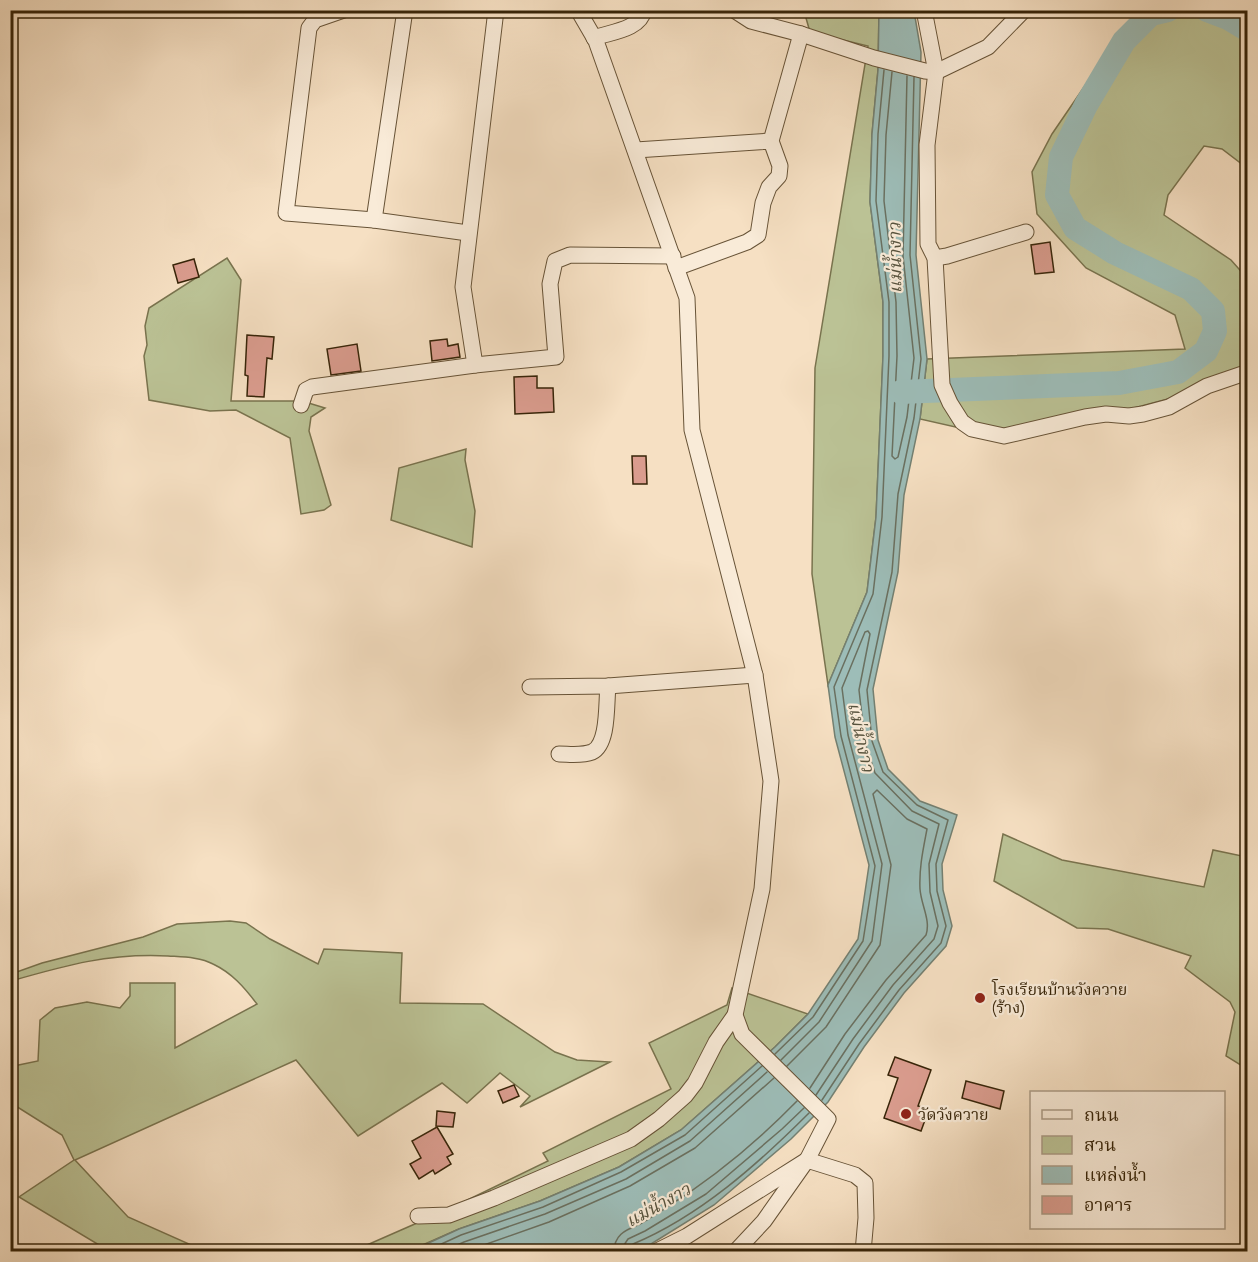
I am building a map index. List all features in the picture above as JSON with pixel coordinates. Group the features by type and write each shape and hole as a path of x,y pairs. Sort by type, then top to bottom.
{"street":[{"path":"344,10 315,20 309,28 286,213 374,220 468,233"},
{"path":"374,220 405,10"},
{"path":"474,364 463,287 496,10"},
{"path":"418,1216 449,1215 631,1139 660,1119 685,1096 695,1083 716,1042 735,1015 762,890 771,781 755,675 692,430 687,298 636,150 594,38 578,10"},
{"path":"594,38 635,25 643,18 644,10"},
{"path":"734,10 751,21 801,34 874,58 931,71 988,47 1024,10"},
{"path":"924,10 931,71 927,145 928,244 935,258 942,385 950,404 962,422 972,429 1004,436 1085,417 1106,414 1129,417 1169,406 1207,386 1248,372"},
{"path":"301,405 306,390 312,387 474,364 556,357 550,284 555,261 570,255 674,262 747,242 758,235 763,203 770,187 779,176 780,166 771,141 801,34"},
{"path":"636,150 771,141"},
{"path":"935,258 1026,232"},
{"path":"530,687 608,686 755,675"},
{"path":"559,754 583,754 599,747 603,739 608,686"},
{"path":"735,1015 742,1034 828,1119 807,1160 764,1221 735,1251"},
{"path":"655,1251 687,1236 807,1160 855,1175 865,1184 867,1191 863,1251"}],"green space":[{"path":"804,11 879,11 870,202 883,302 876,517 867,592 828,685 812,574 815,368 868,46 810,32"},
{"path":"1136,11 1247,11 1247,168 1222,149 1204,146 1168,195 1164,215 1231,260 1247,278 1247,378 1013,440 920,419 927,359 1185,349 1175,315 1086,268 1037,214 1032,172 1052,134"},
{"path":"227,258 241,280 231,401 302,401 325,408 311,417 309,431 331,505 324,510 301,514 290,438 236,410 210,411 149,400 144,356 147,345 145,326 149,308"},
{"path":"466,449 465,460 475,511 472,547 391,520 399,468"},
{"path":"1003,834 1062,860 1204,887 1213,850 1247,857 1247,1069 1226,1056 1235,1012 1230,1002 1185,968 1191,956 1108,929 1077,928 994,881"},
{"path":"230,921 246,923 270,939 318,964 324,949 402,953 400,1003 483,1004 555,1052 577,1060 610,1062 520,1107 530,1096 500,1073 467,1103 442,1083 358,1136 296,1060 75,1160 128,1217 198,1248 195,1252 109,1251 19,1197 74,1160 62,1135 11,1103 11,1072 14,1066 38,1061 40,1020 55,1008 87,1002 120,1008 130,996 130,983 175,983 175,1048 257,1004 232,976 208,962 191,958 126,956 88,961 11,981 11,974 42,963 143,937 177,924"},
{"path":"732,988 808,1014 775,1047 681,1130 619,1167 540,1201 459,1229 409,1251 351,1252 449,1209 548,1161 543,1153 671,1089 649,1043 727,1005"}],"water":[{"name":"แม่น้ำงาว","path":"879,11 914,11 921,52 916,255 927,359 920,419 904,495 898,572 873,689 878,740 888,769 920,801 957,815 942,864 943,890 952,926 946,946 904,993 864,1047 828,1102 791,1139 714,1205 651,1244 629,1252 409,1252 459,1229 540,1201 619,1167 681,1130 775,1047 808,1014 858,939 869,865 835,737 828,685 867,592 876,517 883,302 870,202"}],"building":[{"path":"1050,242 1054,272 1035,274 1031,245"},
{"path":"194,259 199,277 178,283 173,265"},
{"path":"247,335 274,337 272,359 267,358 264,397 247,396 248,376 245,375"},
{"path":"447,339 448,346 458,344 460,357 432,361 430,341"},
{"path":"357,344 361,371 331,375 327,349"},
{"path":"537,376 537,388 553,388 554,412 515,414 514,377"},
{"path":"632,456 646,456 647,484 633,484"},
{"path":"895,1057 931,1070 918,1106 929,1109 921,1131 884,1118 898,1078 888,1075"},
{"path":"966,1081 1004,1091 1000,1109 962,1098"},
{"path":"514,1085 519,1096 503,1103 498,1091"},
{"path":"437,1111 455,1113 453,1127 436,1126"},
{"path":"437,1127 453,1154 447,1157 451,1164 435,1174 433,1170 419,1179 410,1164 421,1158 412,1141"}],"waterway":[{"path":"901,392 1119,383 1178,372 1206,351 1215,331 1213,311 1191,289 1115,253 1075,228 1057,195 1061,157 1086,105 1124,41 1151,14 1168,10"},
{"path":"1207,10 1228,18 1248,30"}],"place":[{"name":"โรงเรียนบ้านวังควาย (ร้าง)","path":"980,998"},
{"name":"วัดวังควาย","path":"906,1114"}]}
